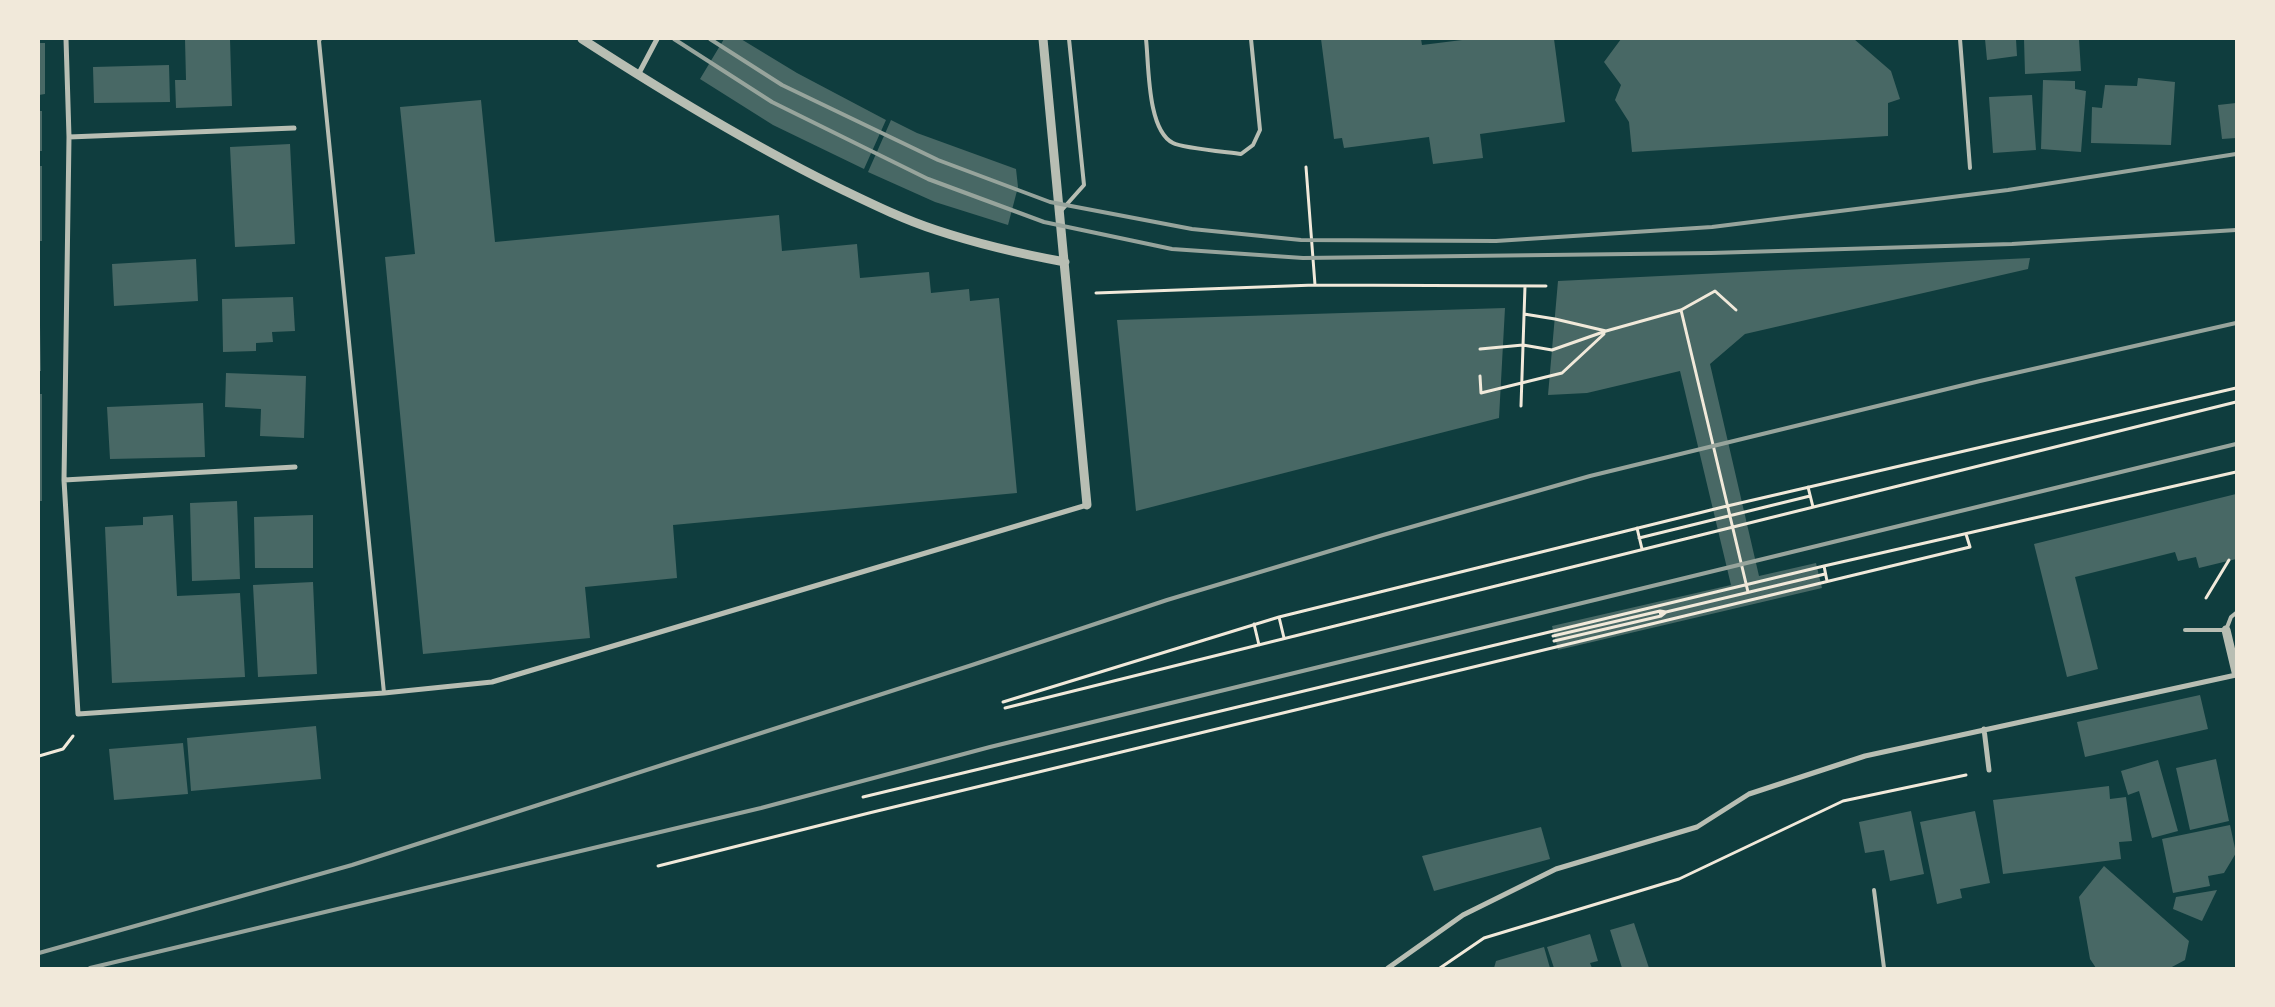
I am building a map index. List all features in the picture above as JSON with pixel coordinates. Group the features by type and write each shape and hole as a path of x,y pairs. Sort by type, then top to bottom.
{"street":[{"path":"66,39 69,137 64,480 78,714 384,693 492,682 1086,505 1043,39"},
{"path":"582,39 638,75 790,165 869,202 934,230 1013,252 1065,262"},
{"path":"638,75 657,39"},
{"path":"69,137 294,128"},
{"path":"64,480 295,467"},
{"path":"1388,968 1463,915 1556,869 1696,827 1749,794 1865,756 2236,674 2226,630"},
{"path":"1984,730 1989,770"}],"lane":[{"path":"320,39 384,693"},
{"path":"1060,212 1084,186 1069,39"},
{"path":"1146,39 1154,119 1162,134 1173,143 1241,154 1253,145 1260,130 1251,39"},
{"path":"1960,39 1970,168"},
{"path":"2185,630 2226,630 2231,617 2236,613"},
{"path":"1874,890 1884,968"}],"path":[{"path":"1306,167 1315,286"},
{"path":"1096,293 1315,286 1546,286"},
{"path":"1521,406 1525,286"},
{"path":"1480,349 1523,345 1552,350 1606,331 1681,310 1715,292 1736,310"},
{"path":"1681,310 1748,592"},
{"path":"1524,314 1606,331"},
{"path":"1480,376 1481,393 1562,373 1606,331"},
{"path":"1003,702 1279,617 1808,487 2236,388"},
{"path":"1005,708 2236,402"},
{"path":"863,797 1824,566 2236,472"},
{"path":"1808,487 1813,507"},
{"path":"1639,538 1810,496"},
{"path":"1637,528 1642,550"},
{"path":"658,866 888,808 1970,548 1966,534"},
{"path":"2206,598 2229,560"},
{"path":"1824,566 1827,582"},
{"path":"1554,641 1825,574"},
{"path":"1553,636 1660,610 1666,612"},
{"path":"1660,610 1661,616"},
{"path":"1279,617 1284,638"},
{"path":"1254,624 1259,645"},
{"path":"1552,631 1556,647"},
{"path":"39,756 63,749"},
{"path":"1440,968 1484,938 1679,880 1843,801 1989,770"}],"building":[{"path":"185,39 230,39 232,106 176,108 175,80 186,80"},
{"path":"724,39 741,39 797,73 886,120 864,169 773,125 700,79"},
{"path":"1321,39 1421,39 1422,45 1470,39 1554,39 1565,122 1480,134 1483,158 1433,164 1429,137 1344,148 1342,138 1334,139"},
{"path":"1621,39 1854,39 1891,71 1900,99 1888,103 1888,136 1632,152 1629,122 1615,100 1621,85 1604,62"},
{"path":"1985,39 2016,39 2017,56 1987,60"},
{"path":"2024,39 2079,39 2081,71 2025,74"},
{"path":"39,43 45,43 45,94 39,95"},
{"path":"169,65 170,102 94,103 93,67"},
{"path":"2138,78 2175,82 2171,145 2091,143 2092,107 2102,108 2105,85 2137,86"},
{"path":"2043,80 2075,81 2075,89 2086,91 2081,152 2041,149"},
{"path":"2032,95 2036,150 1993,153 1989,97"},
{"path":"481,100 495,242 779,215 782,251 857,244 860,278 929,272 931,293 969,289 970,301 999,298 1017,493 673,525 677,578 585,587 590,638 423,654 385,257 415,254 400,107"},
{"path":"2236,103 2236,138 2222,139 2218,105"},
{"path":"39,111 42,111 42,151 39,151"},
{"path":"891,120 917,133 1016,169 1018,187 1008,225 935,202 868,172"},
{"path":"290,144 295,244 235,247 230,147"},
{"path":"39,166 42,166 42,241 39,241"},
{"path":"2030,258 2028,269 1745,334 1710,364 1759,576 1816,563 1822,588 1558,650 1552,626 1731,585 1680,371 1587,393 1548,395 1558,281"},
{"path":"196,259 198,301 114,306 112,264"},
{"path":"293,297 295,331 272,332 273,342 256,343 256,351 223,352 222,299"},
{"path":"1505,308 1499,418 1136,511 1117,320"},
{"path":"40,325 41,371 39,371"},
{"path":"226,373 306,376 304,438 260,436 261,409 225,407"},
{"path":"39,394 42,394 42,501 39,501"},
{"path":"203,403 205,457 110,459 107,407"},
{"path":"2236,494 2236,559 2199,568 2196,557 2178,561 2175,552 2075,577 2098,669 2067,677 2034,544"},
{"path":"237,501 240,579 192,581 190,503"},
{"path":"173,515 177,596 240,593 245,677 112,683 105,527 143,525 143,517"},
{"path":"313,515 313,568 255,568 254,517"},
{"path":"313,582 317,674 258,677 253,585"},
{"path":"2200,695 2208,729 2085,757 2077,722"},
{"path":"316,726 321,779 191,791 187,738"},
{"path":"183,743 188,794 114,800 109,749"},
{"path":"2216,759 2229,821 2190,830 2176,768"},
{"path":"2158,760 2178,831 2152,838 2139,791 2128,795 2121,771"},
{"path":"2109,786 2110,799 2126,797 2132,841 2119,842 2121,859 2003,874 1993,800"},
{"path":"1911,811 1924,874 1890,881 1884,850 1865,853 1859,822"},
{"path":"1975,811 1990,883 1960,889 1962,898 1937,904 1920,822"},
{"path":"2230,825 2236,853 2224,873 2208,876 2210,886 2173,893 2162,839"},
{"path":"1541,827 1550,859 1434,891 1422,856"},
{"path":"2104,866 2189,941 2185,960 2170,968 2096,968 2090,959 2079,897"},
{"path":"2217,890 2202,921 2173,909 2176,897"},
{"path":"1634,923 1649,968 1622,968 1610,930"},
{"path":"1590,934 1598,961 1590,963 1592,968 1554,968 1547,947"},
{"path":"1544,947 1550,968 1494,968 1496,961"}],"railway":[{"path":"674,39 772,102 928,179 1044,222 1172,249 1303,258 1711,253 2012,244 2236,230"},
{"path":"710,39 782,85 938,160 1050,202 1192,229 1301,240 1496,241 1712,227 2008,190 2236,154"},
{"path":"39,953 352,865 972,665 1167,600 1383,535 1590,476 1980,381 2236,323"},
{"path":"90,968 761,808 990,747 2236,444"}]}
